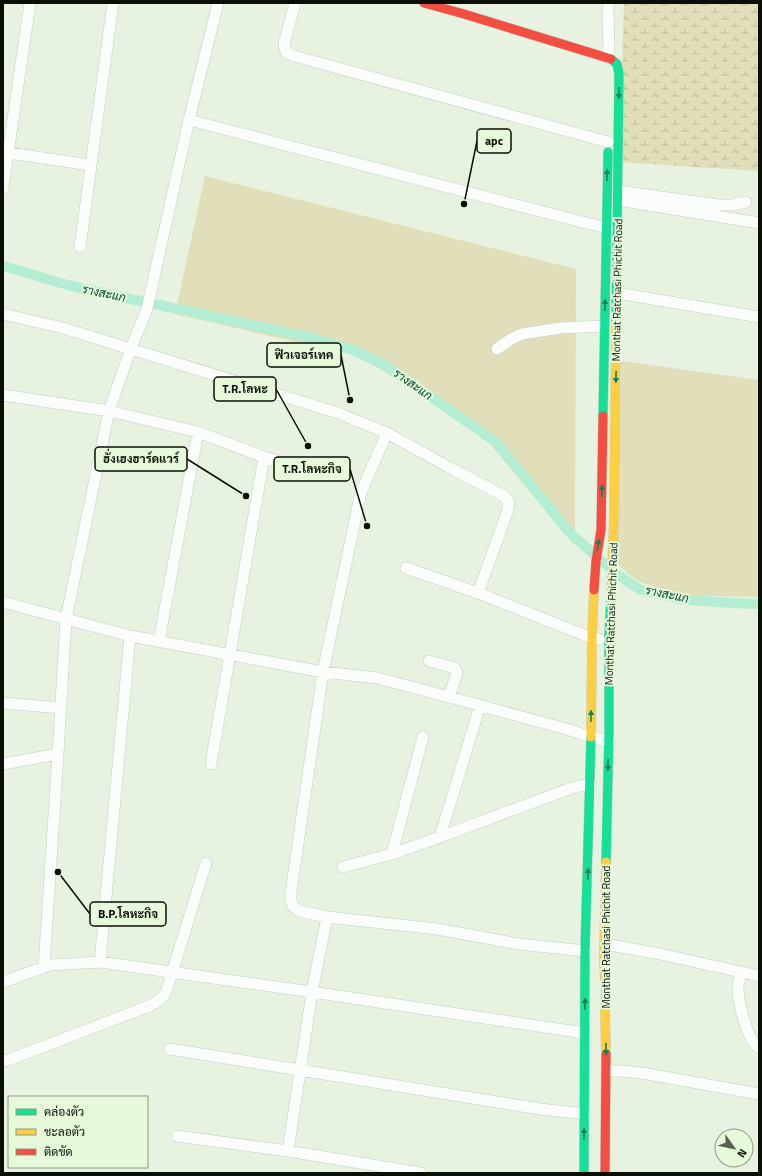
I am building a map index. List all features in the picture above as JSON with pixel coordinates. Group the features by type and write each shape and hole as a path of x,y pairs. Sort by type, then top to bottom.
{"street":[{"path":"3,188 6,152 30,3"},
{"path":"80,247 113,3"},
{"path":"44,967 66,619 109,411 131,348 147,309 189,120 218,3"},
{"path":"295,3 284,44 286,52 294,56 608,138"},
{"path":"424,3 609,58"},
{"path":"464,14 467,3"},
{"path":"608,3 609,70"},
{"name":"Monthat Ratchasi Phichit Road","path":"605,1173 605,944 609,741 609,640 614,538 619,74 618,66 609,58"},
{"path":"189,120 617,230"},
{"name":"Monthat Ratchasi Phichit Road","path":"584,1173 584,1033 592,638 596,561 601,525 608,138"},
{"path":"6,152 90,165"},
{"path":"618,196 718,205 732,205 746,202"},
{"path":"618,196 759,223"},
{"path":"617,293 759,317"},
{"path":"3,314 63,328 131,348 338,413 387,433 504,496 509,502 508,510 478,593"},
{"path":"497,349 511,339 522,334 560,328 604,326"},
{"path":"3,395 109,411 198,432 264,457 301,468"},
{"path":"159,641 198,432"},
{"path":"387,433 361,492 323,672 292,885 291,900 293,906 299,911 327,917 437,929 520,944 586,951"},
{"path":"211,764 264,457"},
{"path":"601,525 614,519"},
{"path":"406,568 478,593 592,638 609,640"},
{"path":"595,583 612,577"},
{"path":"3,602 130,636 323,672 377,678 609,741"},
{"path":"100,962 130,636"},
{"path":"429,661 455,668 457,673 449,697"},
{"path":"3,703 61,708"},
{"path":"440,838 480,706"},
{"path":"392,854 423,737"},
{"path":"3,764 58,754"},
{"path":"343,866 392,854 440,838 572,788 590,785"},
{"path":"3,1061 159,1001 166,994 206,863"},
{"path":"288,1151 312,992 327,917"},
{"path":"605,944 660,954 759,976"},
{"path":"3,982 50,965 100,962 584,1033"},
{"path":"740,972 738,986 742,1014 747,1029 756,1046 759,1048"},
{"path":"170,1049 540,1109 585,1114"},
{"path":"606,1071 642,1073 759,1094"},
{"path":"177,1136 288,1151 421,1173"}],"green space":[{"path":"624,3 759,3 759,171 619,162"},
{"path":"205,176 576,269 575,546 487,440 362,357 175,314"},
{"path":"621,361 759,380 759,597 684,594 669,591 641,582 616,564"}],"waterway":[{"name":"รางสะแก","path":"3,266 71,286 308,337 356,351 388,367 497,443 569,532 615,573 641,590 679,599 759,604"}],"traffic: fast":[{"path":"611,59 617,64 619,74 616,323"},
{"path":"603,416 608,152"},
{"path":"606,862 609,731 609,636 611,598"},
{"path":"584,1173 585,951 591,737"}],"traffic: slow":[{"path":"611,598 614,519 616,323"},
{"path":"591,737 594,590"},
{"path":"606,862 604,960 606,992 606,1054"}],"traffic: jam":[{"path":"424,3 611,59"},
{"path":"594,590 596,561 601,530 603,416"},
{"path":"605,1173 606,1054"}],"place":[{"name":"apc","path":"464,204"},
{"name":"ฟิวเจอร์เทค","path":"350,400"},
{"name":"T.R.โลหะ","path":"308,446"},
{"name":"ฮั่งเฮงฮาร์ดแวร์","path":"246,496"},
{"name":"T.R.โลหะกิจ","path":"367,526"},
{"name":"B.P.โลหะกิจ","path":"58,872"}]}
